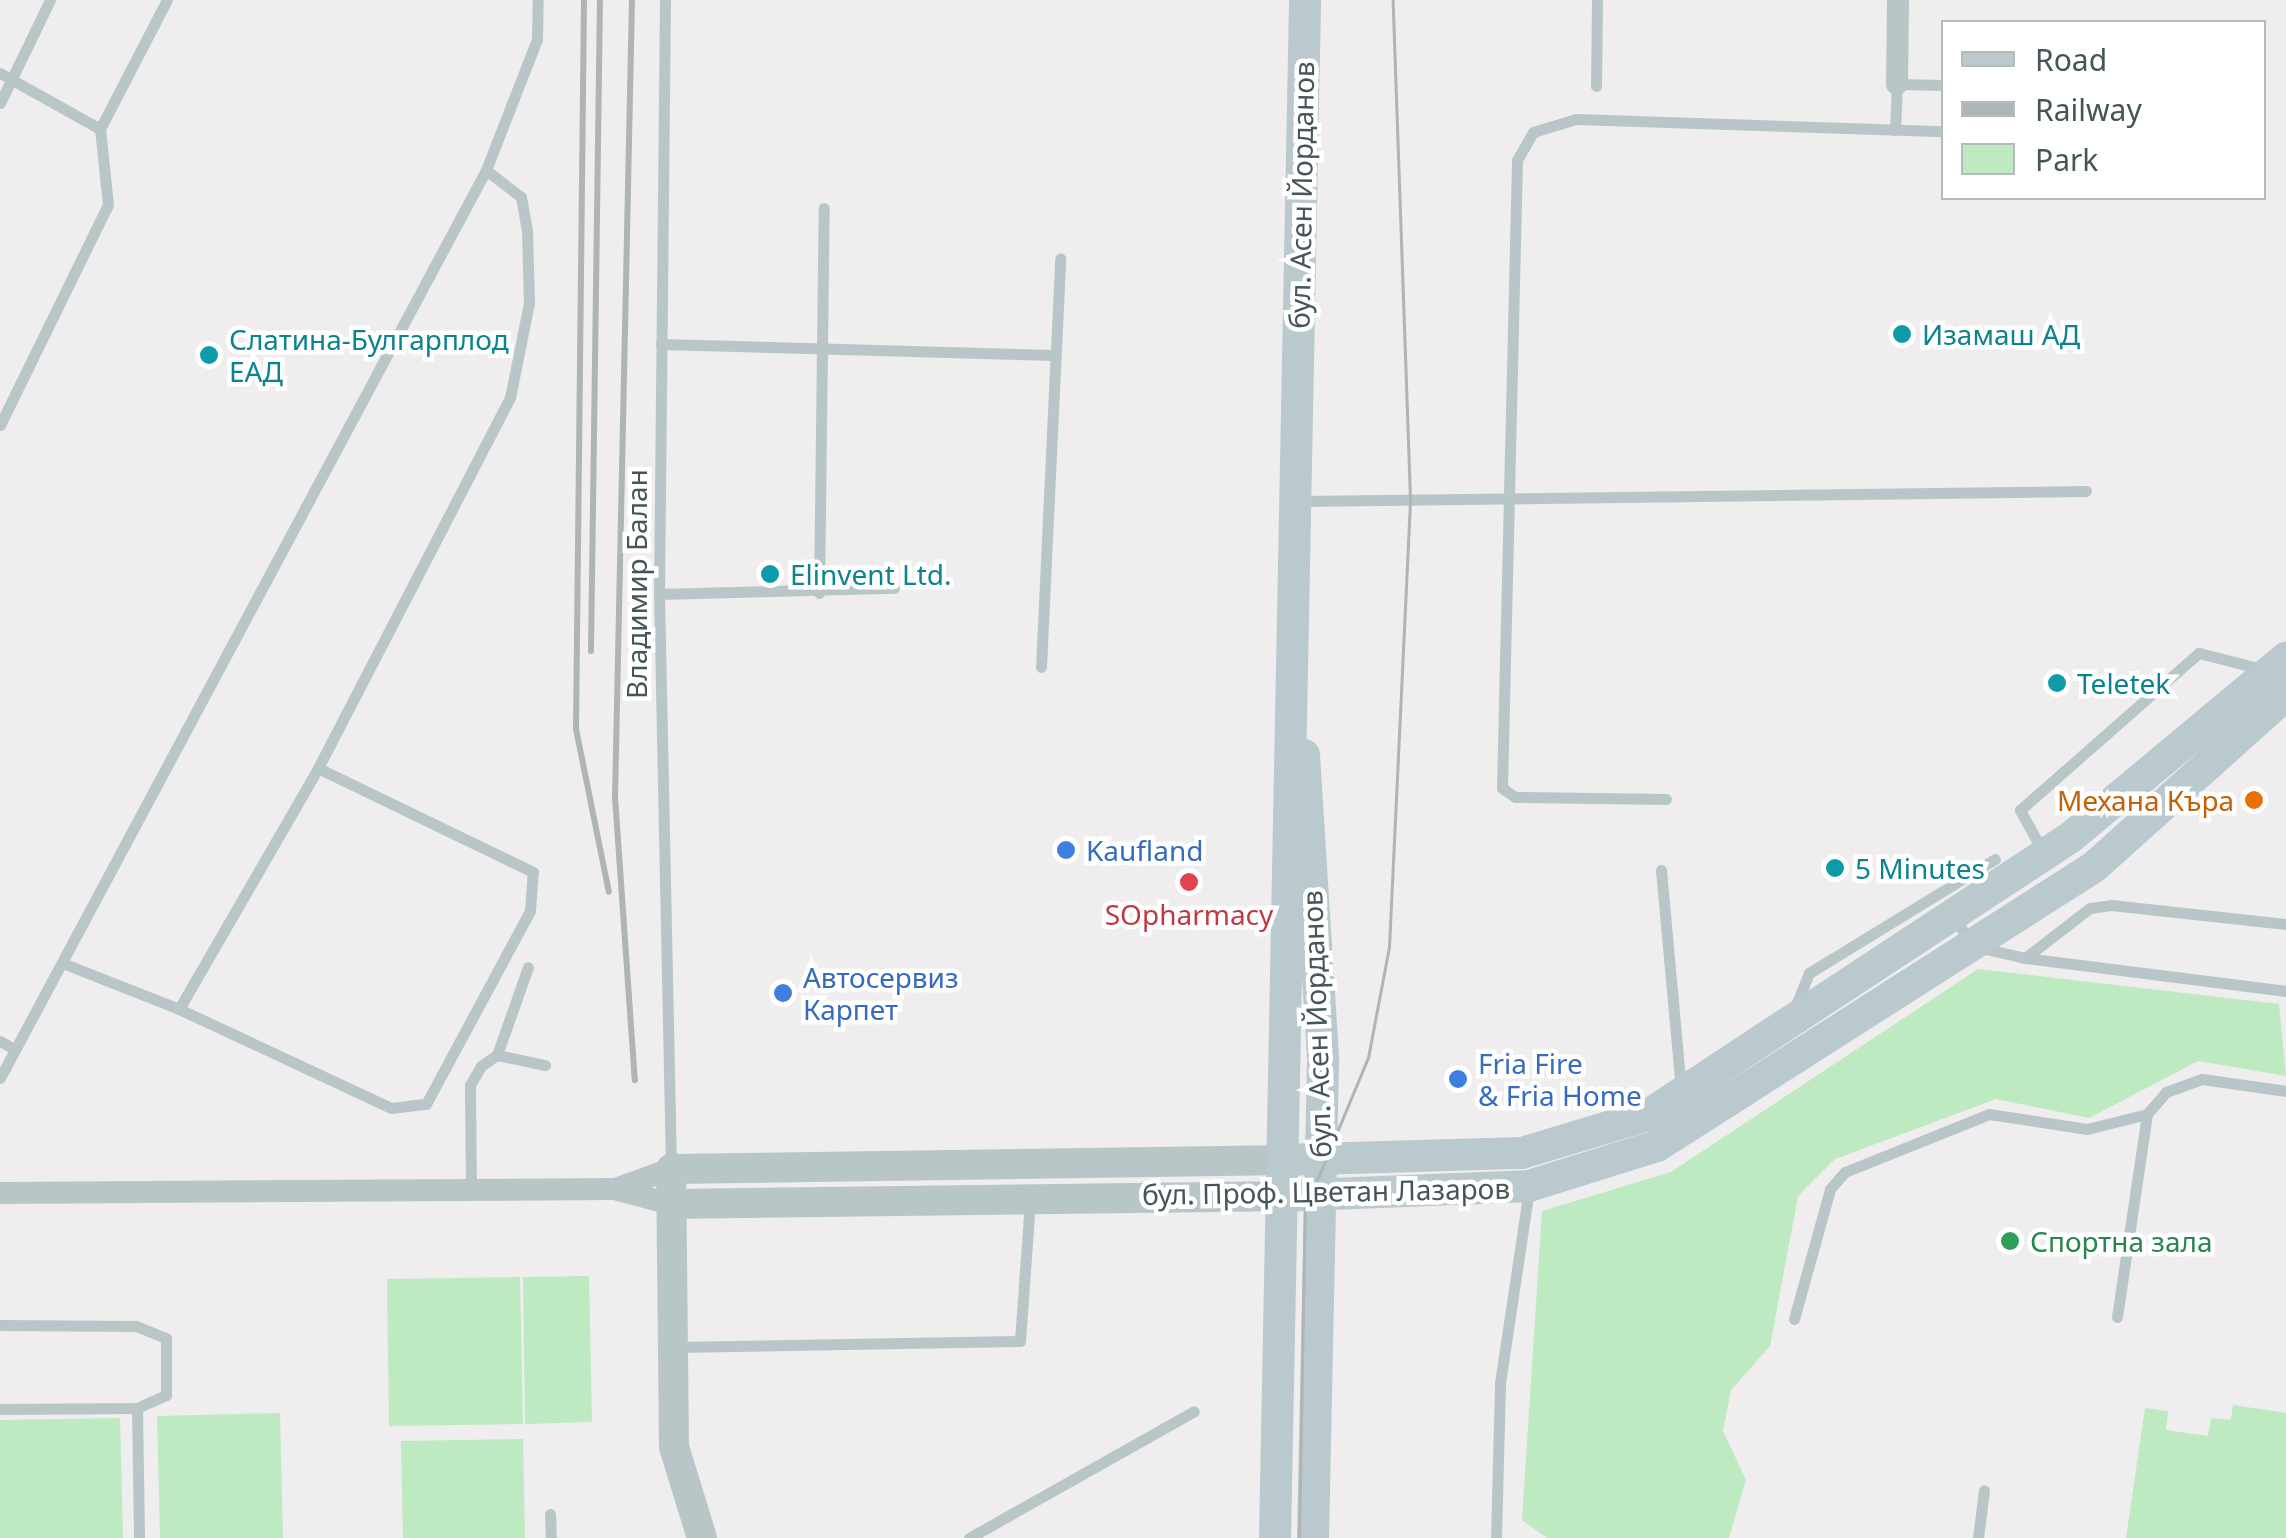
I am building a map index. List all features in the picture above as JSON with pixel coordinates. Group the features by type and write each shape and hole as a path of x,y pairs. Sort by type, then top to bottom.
{"main road":[{"name":"бул. Асен Йорданов","path":"1275,1538 1305,0"},
{"name":"бул. Асен Йорданов","path":"1294,570 1321,1159 1313,1538"},
{"name":"бул. Проф. Цветан Лазаров","path":"1282,1160 1536,1151 1609,1132 1682,1095 1788,1028 2094,867 2281,675"},
{"name":"бул. Проф. Цветан Лазаров","path":"1281,1196 1529,1186 1670,1138 1964,933 2046,856 2281,675"}],"street":[{"path":"1897,84 1898,0"},
{"name":"бул. Проф. Цветан Лазаров","path":"671,1169 1282,1160"},
{"path":"615,1189 671,1169 674,1447 702,1538"},
{"path":"0,1193 615,1189 671,1204"},
{"name":"бул. Проф. Цветан Лазаров","path":"671,1204 1031,1196 1281,1196"}],"lane":[{"path":"0,103 6,76 50,0"},
{"path":"0,425 108,205 100,130 168,0"},
{"path":"0,1078 486,170 537,39 538,0"},
{"name":"Владимир Балан","path":"665,0 659,594 671,1169"},
{"path":"1596,0 1596,86"},
{"path":"6,76 100,130"},
{"path":"1896,130 1897,84 1941,85"},
{"path":"1666,799 1515,798 1502,788 1504,497 1518,160 1533,132 1576,119 1941,131"},
{"path":"179,1009 318,768 510,398 529,304 526,231 521,197 486,170"},
{"path":"818,592 824,208"},
{"path":"1041,667 1060,258"},
{"path":"661,344 1055,354"},
{"path":"1296,501 2086,492"},
{"path":"659,594 894,588"},
{"path":"2046,856 2020,810 2199,652 2281,675"},
{"path":"64,964 179,1009 392,1108 426,1104 530,911 532,872 318,768"},
{"path":"1788,1028 1809,973 1994,860"},
{"path":"1661,870 1668,1025 1682,1095 1670,1138"},
{"path":"2025,958 2090,908 2111,905 2286,924"},
{"path":"1964,933 2025,958 2286,991"},
{"path":"471,1190 470,1085 497,1055 528,967"},
{"path":"0,1041 14,1048"},
{"path":"497,1055 545,1065"},
{"path":"2118,1317 2147,1114 2166,1092 2202,1079 2286,1091"},
{"path":"1794,1319 1830,1189 1846,1172 1989,1114 2087,1129 2147,1114"},
{"path":"1496,1538 1500,1383 1529,1186"},
{"path":"671,1348 1020,1340 1031,1196"},
{"path":"0,1325 136,1326 166,1338 166,1394 137,1408 0,1409"},
{"path":"137,1408 139,1538"},
{"path":"969,1538 1194,1411"},
{"path":"1978,1538 1984,1490"},
{"path":"550,1514 551,1538"}],"green space":[{"path":"1978,969 2279,1004 2286,1076 2198,1061 2089,1118 1996,1099 1835,1159 1798,1196 1770,1346 1731,1390 1723,1431 1746,1480 1729,1538 1547,1538 1522,1520 1542,1211 1671,1172"},
{"path":"589,1276 592,1422 525,1424 523,1277"},
{"path":"520,1277 523,1424 389,1426 387,1279"},
{"path":"2233,1405 2286,1413 2286,1538 2126,1538 2145,1408 2168,1411 2166,1430 2208,1436 2211,1418 2231,1420"},
{"path":"280,1413 283,1538 160,1538 157,1416"},
{"path":"120,1418 123,1538 0,1538 0,1420"},
{"path":"523,1439 525,1538 403,1538 401,1441"}],"tram line":[{"path":"1299,1538 1305,1209 1368,1058 1389,947 1410,499 1393,0"}],"railway":[{"path":"584,0 576,729 609,892"},
{"path":"591,651 600,0"},
{"path":"632,0 615,797 635,1080"}],"place":[{"name":"Изамаш АД","path":"1902,334"},
{"name":"Слатина-Булгарплод ЕАД","path":"209,355"},
{"name":"Elinvent Ltd.","path":"770,574"},
{"name":"Teletek","path":"2057,683"},
{"name":"Механа Къра","path":"2254,800"},
{"name":"Kaufland","path":"1066,850"},
{"name":"5 Minutes","path":"1835,868"},
{"name":"SOpharmacy","path":"1189,882"},
{"name":"Автосервиз Карпет","path":"783,993"},
{"name":"Fria Fire & Fria Home","path":"1458,1079"},
{"name":"Спортна зала","path":"2010,1241"}]}
